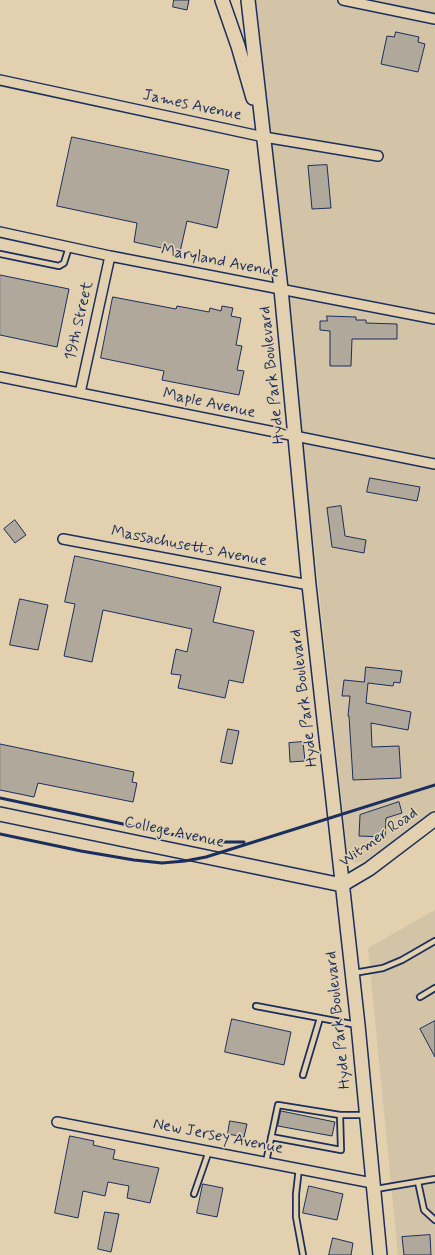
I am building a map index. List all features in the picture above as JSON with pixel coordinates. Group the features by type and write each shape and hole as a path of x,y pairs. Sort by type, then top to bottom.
{"main road":[{"name":"Hyde Park Boulevard","path":"222,0 238,46 264,137"},
{"name":"Hyde Park Boulevard","path":"248,0 281,289 309,585 358,1025 380,1255"},
{"name":"College Avenue","path":"0,814 342,885"},
{"name":"Witmer Road","path":"342,885 369,869 435,819"}],"street":[{"path":"343,0 435,19"},
{"name":"James Avenue","path":"0,80 264,137 378,156"},
{"name":"Maryland Avenue","path":"0,232 110,256 435,319"},
{"name":"19th Street","path":"80,393 110,256"},
{"name":"Maple Avenue","path":"0,377 435,464"},
{"name":"Massachusetts Avenue","path":"63,539 309,585"},
{"name":"New Jersey Avenue","path":"57,1122 299,1168 373,1186"}],"lane":[{"path":"0,254 59,266 64,264 70,247"},
{"path":"352,973 383,968 402,960 435,941"},
{"path":"420,997 435,988"},
{"path":"256,1006 358,1025"},
{"path":"303,1075 320,1018"},
{"path":"266,1162 278,1105 340,1115 366,1115"},
{"path":"271,1137 341,1150 340,1115"},
{"path":"194,1194 209,1151"},
{"path":"299,1168 296,1194 296,1217 303,1255"},
{"path":"373,1186 435,1179"},
{"path":"418,1182 424,1210 435,1220"}],"shaded area":[{"path":"255,0 435,0 435,809 365,861 355,863 348,859"},
{"path":"435,910 435,1255 398,1255 368,948"}],"building":[{"path":"174,0 189,0 187,10 173,7"},
{"path":"396,32 419,37 418,42 425,44 418,72 381,64 387,36 394,37"},
{"path":"72,137 229,170 217,228 187,221 180,252 134,242 137,223 57,206"},
{"path":"327,165 331,208 312,209 308,166"},
{"path":"0,275 69,289 57,347 0,335"},
{"path":"113,297 176,309 177,306 209,312 210,308 221,311 222,306 233,308 231,316 241,318 236,345 242,346 237,370 244,371 239,395 162,380 164,371 101,358"},
{"path":"327,316 356,317 356,320 366,320 366,323 397,324 397,339 352,339 351,366 330,366 330,331 320,330 320,321 327,321"},
{"path":"370,478 420,487 417,501 367,492"},
{"path":"341,506 345,536 366,540 364,553 332,547 327,508"},
{"path":"15,520 26,535 15,543 4,529"},
{"path":"75,556 221,587 213,622 254,631 243,683 229,680 225,698 178,688 181,675 171,674 176,649 187,652 192,629 103,610 92,662 64,656 75,604 65,602"},
{"path":"20,599 48,605 38,650 10,645"},
{"path":"366,667 402,671 400,683 394,682 393,686 368,683 366,703 411,712 408,730 371,723 372,747 399,746 401,778 353,780 348,716 350,696 342,696 344,680 364,682"},
{"path":"228,729 239,731 232,764 221,762"},
{"path":"303,742 305,761 290,762 289,743"},
{"path":"0,744 134,772 132,782 137,783 133,802 38,783 34,797 0,790"},
{"path":"399,802 402,813 386,818 385,837 359,836 360,815"},
{"path":"232,1019 291,1032 284,1065 225,1052"},
{"path":"435,1021 435,1057 420,1029"},
{"path":"281,1111 335,1122 332,1136 278,1126"},
{"path":"230,1121 247,1124 244,1137 228,1134"},
{"path":"70,1136 94,1141 93,1145 115,1150 113,1159 159,1168 150,1203 127,1198 129,1186 108,1182 105,1196 83,1191 78,1218 55,1213"},
{"path":"203,1184 223,1188 217,1217 197,1213"},
{"path":"309,1186 343,1194 337,1220 303,1213"},
{"path":"105,1212 119,1214 111,1252 98,1249"},
{"path":"430,1235 431,1255 404,1255 402,1237"},
{"path":"333,1238 353,1243 351,1255 329,1255"}],"railway":[{"path":"0,834 81,851 134,860 162,863 185,861 206,857 435,785"},
{"path":"0,798 194,839 214,842 244,842"}]}
